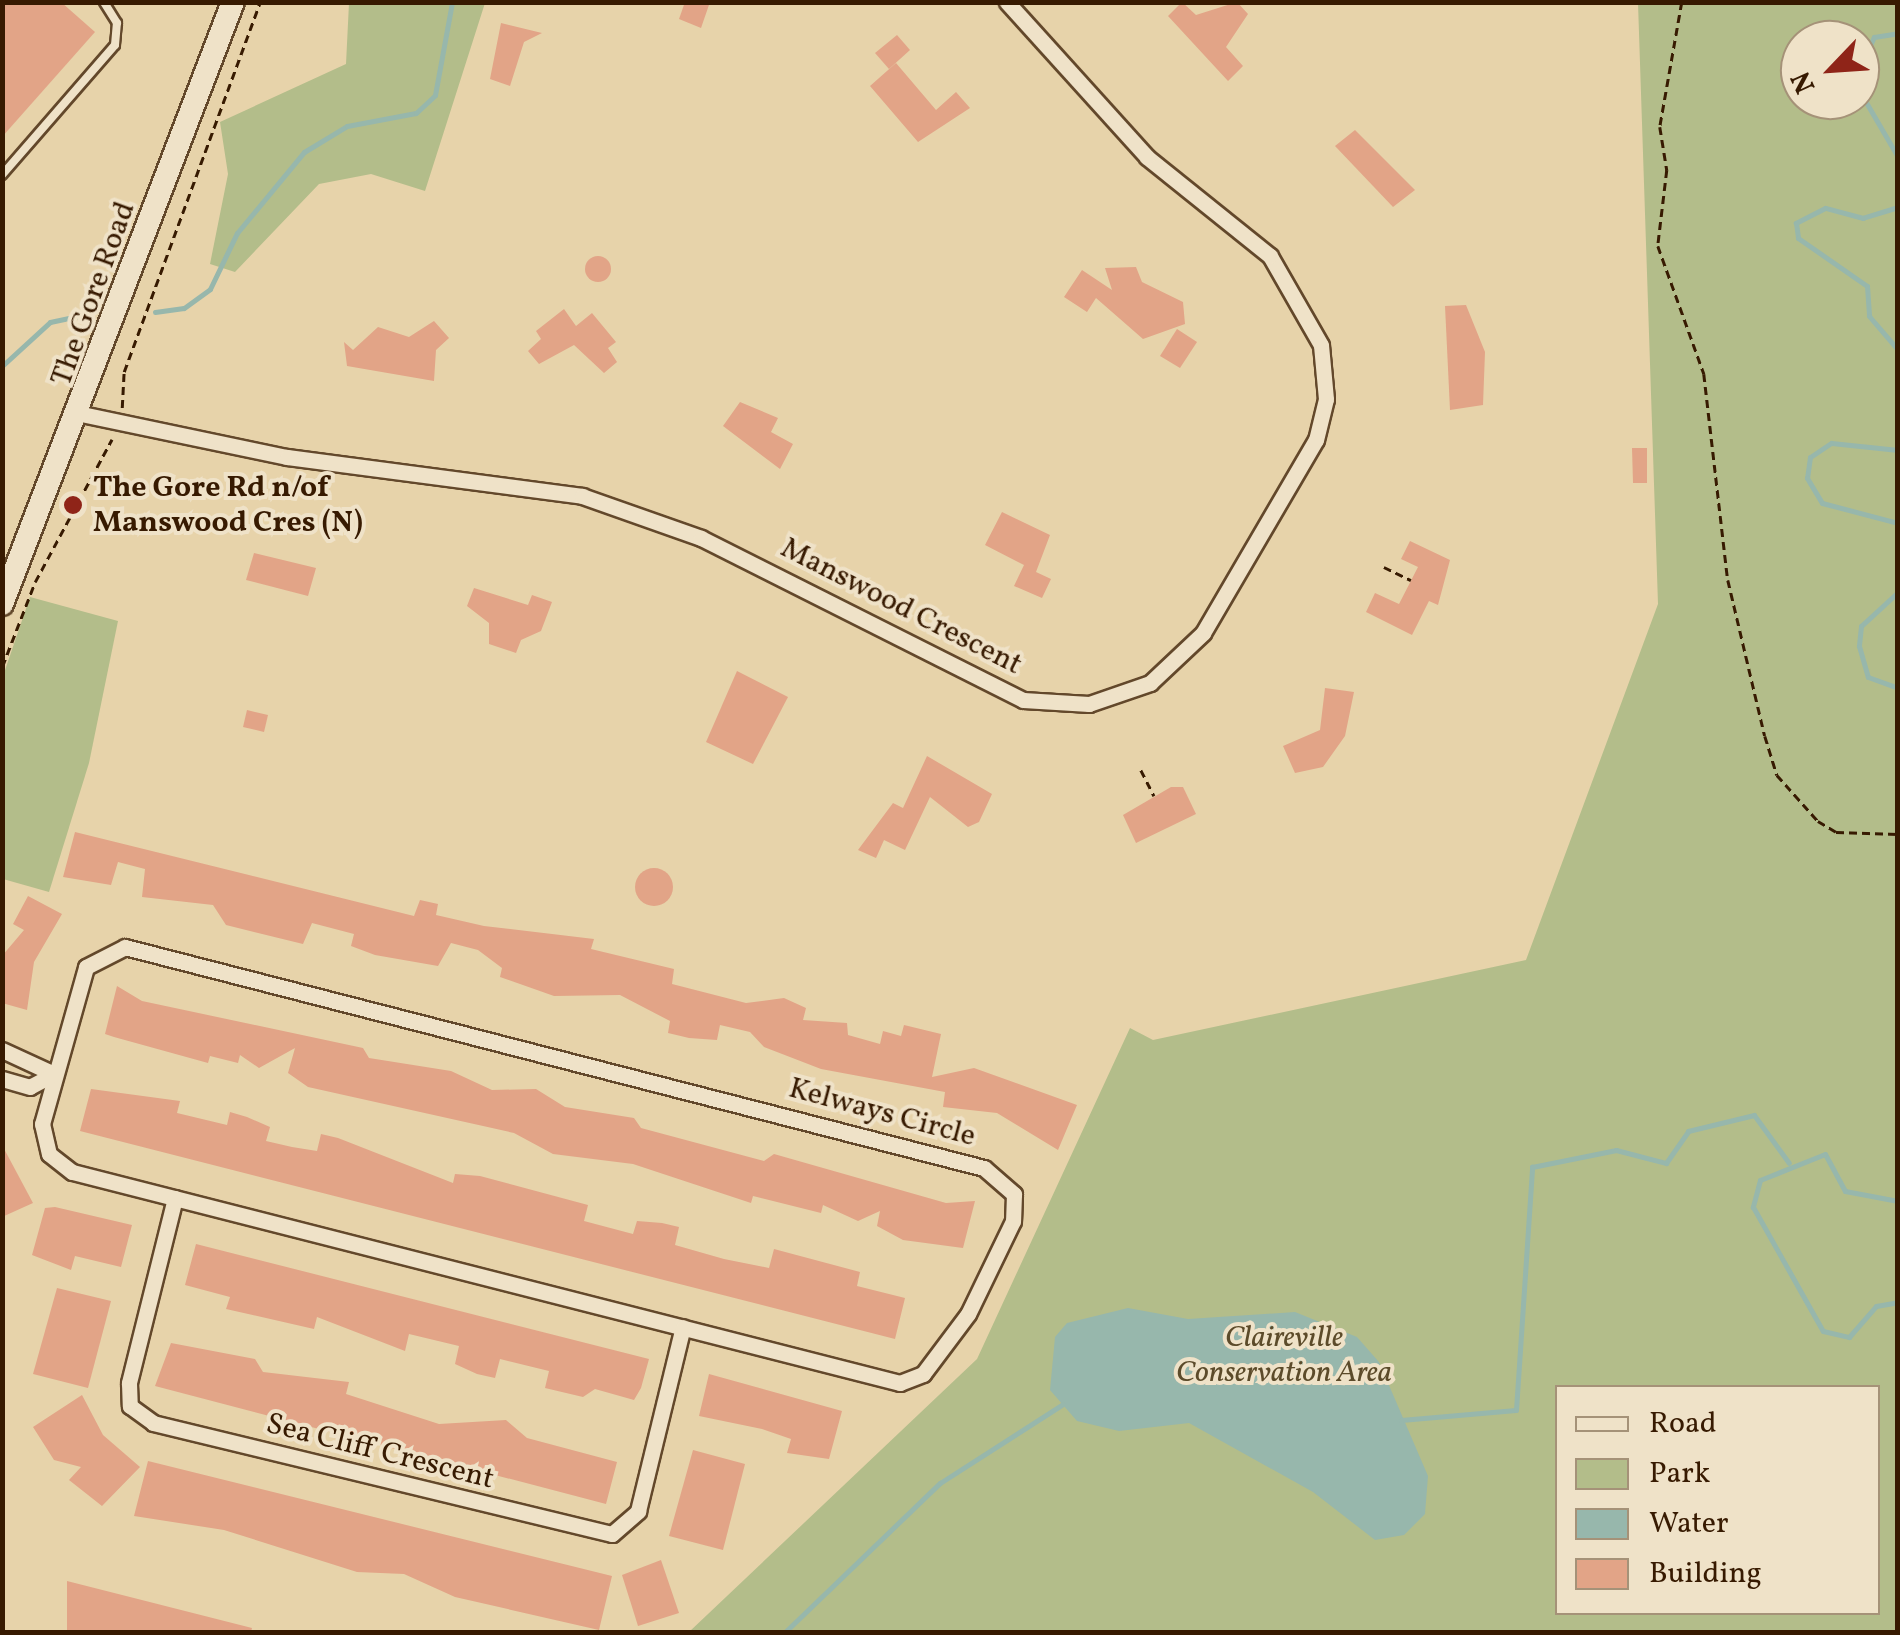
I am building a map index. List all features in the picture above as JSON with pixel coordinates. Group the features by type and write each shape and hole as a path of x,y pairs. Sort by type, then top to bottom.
{"main road":[{"name":"The Gore Road","path":"2,604 94,381 147,276 234,2"}],"street":[{"name":"Manswood Crescent","path":"81,414 287,457 582,496 701,538 1023,700 1089,704 1150,683 1203,633 1316,440 1326,400 1321,345 1270,256 1147,157 1007,2"},
{"name":"Kelways Circle","path":"126,947 984,1168 1014,1194 1013,1221 968,1314 912,1380 684,1327 176,1198 58,1164 42,1124 54,1074 86,967 126,947"},
{"path":"2,1050 54,1074"},
{"path":"2,1080 30,1087 54,1074"},
{"name":"Sea Cliff Crescent","path":"176,1198 129,1383 130,1406 153,1423 612,1534 638,1511 684,1327"}],"lane":[{"path":"2,175 115,46 117,23 104,2"}],"path":[{"path":"125,400 147,276 260,2"},
{"path":"1682,2 1660,127 1667,170 1658,246 1704,374 1728,580 1765,736 1777,775 1818,820 1836,832 1898,834"},
{"path":"2,667 34,582 111,444"},
{"path":"1384,567 1411,580"},
{"path":"1141,770 1154,796"}],"green space":[{"path":"349,3 485,3 425,191 371,174 319,184 235,272 210,264 228,174 220,122 346,64"},
{"name":"Claireville Conservation Area","path":"1638,3 1897,3 1897,1632 689,1632 977,1359 1130,1028 1153,1040 1526,960 1658,604"},
{"path":"30,597 118,621 89,763 49,892 3,879 3,676"}],"water":[{"path":"1128,1308 1188,1319 1295,1312 1357,1337 1379,1362 1428,1476 1425,1514 1404,1535 1375,1540 1313,1492 1189,1423 1119,1431 1077,1421 1050,1390 1055,1337 1067,1323"}],"building":[{"path":"2,2 61,2 95,32 2,137"},
{"path":"685,2 710,2 701,28 679,19"},
{"path":"1182,2 1196,15 1237,2 1248,14 1226,47 1243,66 1228,81 1168,16"},
{"path":"501,23 542,33 524,42 510,86 490,79"},
{"path":"897,35 910,50 889,69 875,53"},
{"path":"896,63 936,110 956,92 970,108 918,142 870,86"},
{"path":"1355,130 1415,190 1393,207 1335,146"},
{"path":"598,256 607,260 611,269 607,278 598,282 589,278 585,269 589,260"},
{"path":"1136,267 1142,282 1183,302 1185,324 1143,339 1096,298 1087,312 1064,297 1082,270 1112,290 1105,268"},
{"path":"1466,305 1485,352 1483,405 1450,410 1445,306"},
{"path":"564,309 576,326 592,313 616,342 608,348 617,362 604,373 574,345 539,364 528,351 541,339 536,331"},
{"path":"434,321 449,338 436,350 434,381 347,366 344,342 353,350 378,327 409,337"},
{"path":"1177,329 1197,342 1180,368 1160,356"},
{"path":"740,402 778,418 771,432 793,444 780,469 723,426"},
{"path":"1632,448 1647,448 1647,483 1633,483"},
{"path":"1002,512 1050,535 1036,572 1051,579 1042,598 1014,586 1024,565 985,545"},
{"path":"1410,541 1450,560 1438,605 1429,601 1412,635 1366,612 1375,593 1399,604 1418,567 1401,559"},
{"path":"254,553 316,568 308,596 246,580"},
{"path":"474,588 528,605 532,595 552,602 541,631 521,640 516,653 489,644 489,623 467,606"},
{"path":"737,671 788,697 753,764 706,742"},
{"path":"1325,688 1354,692 1345,736 1323,767 1295,773 1283,746 1320,730"},
{"path":"247,710 268,715 264,732 243,727"},
{"path":"927,756 992,794 979,822 968,827 930,797 905,850 884,840 876,858 858,850 893,803 903,808"},
{"path":"1171,787 1183,787 1196,814 1136,843 1123,815"},
{"path":"75,832 414,916 420,900 438,904 436,915 484,926 594,939 591,949 674,969 672,984 746,1003 784,998 806,1008 803,1020 847,1023 848,1035 880,1044 883,1031 901,1036 904,1025 941,1034 932,1077 974,1068 1077,1105 1058,1150 997,1113 943,1107 945,1092 821,1069 764,1047 750,1032 720,1025 717,1040 689,1038 668,1033 670,1021 620,995 554,996 500,977 502,968 478,950 451,943 438,966 375,955 351,946 354,934 312,923 303,944 226,925 213,905 142,897 145,869 118,862 111,885 63,877"},
{"path":"654,868 667,874 673,887 667,900 654,906 641,900 635,887 641,874"},
{"path":"28,896 62,914 34,962 27,1010 2,1003 2,956 24,930 13,924"},
{"path":"117,986 142,1001 363,1048 369,1058 451,1071 492,1090 536,1089 565,1107 634,1118 641,1128 764,1161 774,1154 946,1203 975,1201 963,1248 903,1240 877,1226 880,1211 858,1221 823,1205 821,1213 753,1196 751,1203 633,1164 553,1154 514,1133 308,1087 288,1073 295,1048 259,1068 240,1055 238,1063 210,1056 208,1063 114,1037 105,1034"},
{"path":"91,1089 180,1101 177,1113 227,1125 230,1112 270,1127 266,1141 292,1147 317,1151 321,1134 338,1138 453,1183 455,1174 480,1176 588,1205 584,1221 633,1234 637,1221 679,1227 675,1245 724,1259 769,1268 774,1249 860,1272 857,1286 905,1298 895,1339 80,1131"},
{"path":"2,1145 33,1203 2,1217"},
{"path":"45,1208 132,1225 121,1267 75,1256 71,1270 32,1255"},
{"path":"196,1244 649,1359 641,1388 634,1400 595,1389 583,1397 545,1388 549,1371 500,1359 495,1378 477,1374 455,1364 459,1346 409,1334 405,1351 317,1317 314,1329 226,1309 230,1297 185,1285"},
{"path":"57,1288 111,1301 88,1388 33,1374"},
{"path":"171,1343 255,1359 263,1372 349,1382 346,1394 439,1424 506,1420 527,1438 617,1462 606,1504 155,1386"},
{"path":"709,1374 842,1411 829,1459 787,1453 791,1439 699,1416"},
{"path":"82,1395 103,1435 140,1467 102,1506 69,1480 81,1467 54,1460 33,1427"},
{"path":"693,1450 745,1464 723,1550 669,1536"},
{"path":"148,1461 612,1576 599,1630 455,1597 404,1574 357,1572 224,1530 134,1516"},
{"path":"661,1560 679,1613 638,1626 622,1575"},
{"path":"67,1581 252,1628 251,1632 67,1632"}],"waterway":[{"path":"155,312 184,308 210,289 237,233 304,152 347,126 416,113 435,95 452,2"},
{"path":"1880,36 1898,33"},
{"path":"1876,120 1898,157"},
{"path":"1898,207 1863,218 1825,208 1796,223 1798,238 1867,286 1869,316 1898,350"},
{"path":"2,366 50,322 79,316"},
{"path":"1898,450 1831,443 1810,457 1807,478 1822,503 1898,523"},
{"path":"1898,592 1861,626 1859,646 1868,677 1898,688"},
{"path":"1401,1420 1516,1410 1532,1167 1616,1150 1666,1163 1688,1131 1754,1115 1789,1163"},
{"path":"1898,1201 1845,1191 1825,1154 1760,1180 1753,1207 1823,1331 1849,1337 1876,1306 1898,1302"},
{"path":"785,1632 940,1483 1063,1404"}],"place":[{"name":"The Gore Rd n/of Manswood Cres (N)","path":"73,505"}]}
